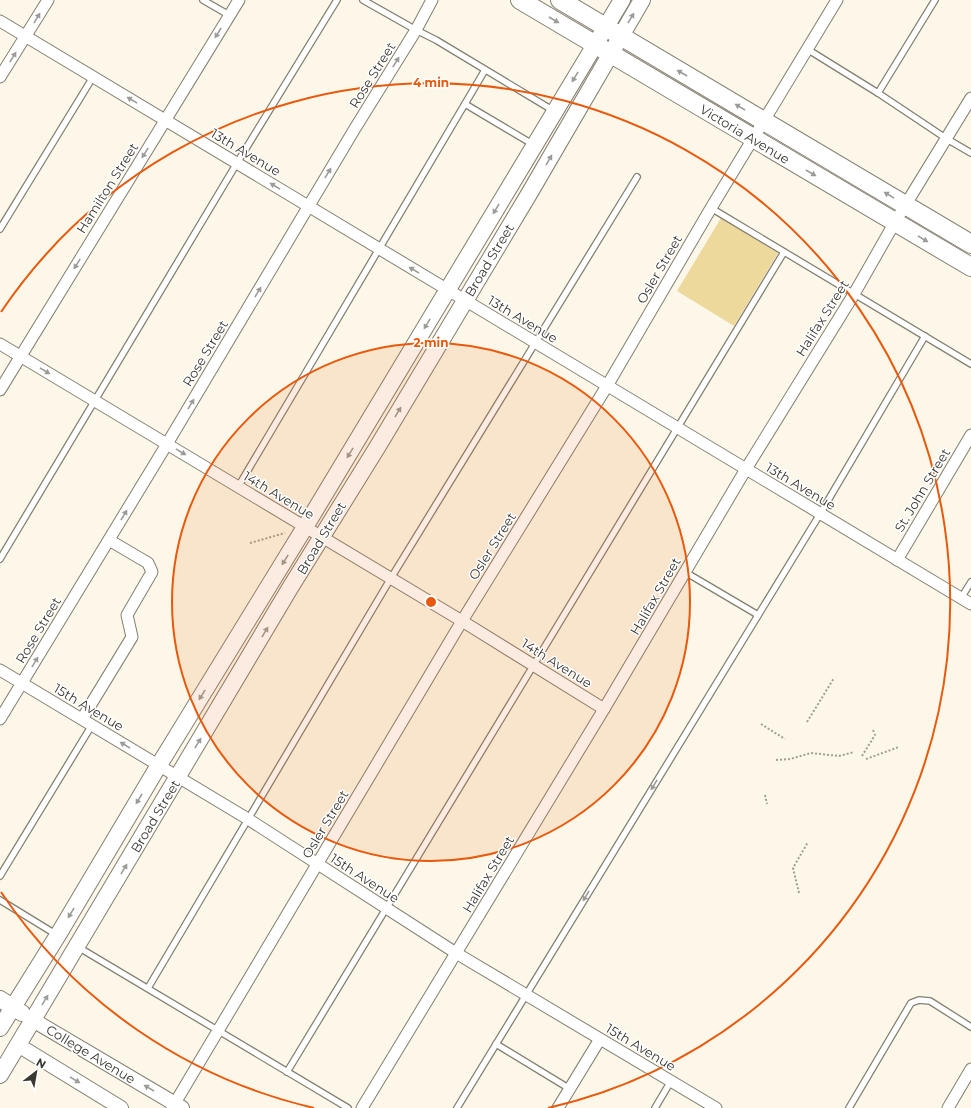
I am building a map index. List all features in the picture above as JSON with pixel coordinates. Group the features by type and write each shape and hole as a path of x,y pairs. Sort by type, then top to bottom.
{"main road":[{"name":"Victoria Avenue","path":"520,0 971,267"},
{"name":"Victoria Avenue","path":"560,0 971,244"},
{"name":"Broad Street","path":"0,1028 6,1003 58,935 159,765 305,527 622,0"},
{"name":"Broad Street","path":"0,1075 465,300 642,0"},
{"name":"College Avenue","path":"6,1003 33,1020"},
{"path":"0,1034 18,1045"}],"street":[{"path":"0,77 48,0"},
{"name":"Hamilton Street","path":"0,390 239,0"},
{"name":"Rose Street","path":"0,719 167,444 354,130 416,30 432,0"},
{"name":"Osler Street","path":"177,1106 218,1031 462,621 607,386 711,208 837,0"},
{"name":"13th Avenue","path":"0,21 971,604"},
{"name":"Halifax Street","path":"362,1108 604,709 746,469 854,294 895,222 971,98"},
{"name":"14th Avenue","path":"0,344 391,578 604,709"},
{"name":"St. John Street","path":"897,560 971,435"},
{"path":"82,719 132,637 127,615 152,572 148,564 109,540"},
{"name":"15th Avenue","path":"0,670 248,819 456,953 716,1108"},
{"name":"College Avenue","path":"33,1020 177,1106"},
{"path":"558,1108 600,1039"},
{"path":"18,1045 121,1108"},
{"path":"948,1108 971,1069"}],"lane":[{"path":"202,0 229,16"},
{"path":"0,559 237,163 337,0"},
{"path":"363,0 436,40 554,112"},
{"path":"878,93 935,0"},
{"path":"807,49 971,153"},
{"path":"238,487 485,70"},
{"path":"0,229 93,77"},
{"path":"465,104 534,146"},
{"path":"148,988 391,578 637,177"},
{"path":"711,208 971,364"},
{"path":"288,1072 784,252"},
{"path":"457,1108 820,514 925,336"},
{"path":"685,572 758,615"},
{"path":"961,598 971,582"},
{"path":"0,876 92,725"},
{"path":"0,900 58,935"},
{"path":"78,946 348,1108"},
{"path":"849,1108 911,1004 919,1000 930,1001 971,1027"},
{"path":"496,1044 570,1089"},
{"path":"654,1108 670,1081"}],"path":[{"path":"250,543 305,527"},
{"path":"807,722 834,678"},
{"path":"760,724 785,739"},
{"path":"862,756 875,735 874,730"},
{"path":"866,759 899,747"},
{"path":"776,760 790,759 811,754 839,756 854,752"},
{"path":"765,795 767,804"},
{"path":"799,893 793,868 808,842"}],"shaded area":[{"path":"721,218 778,253 734,326 677,291"}]}
